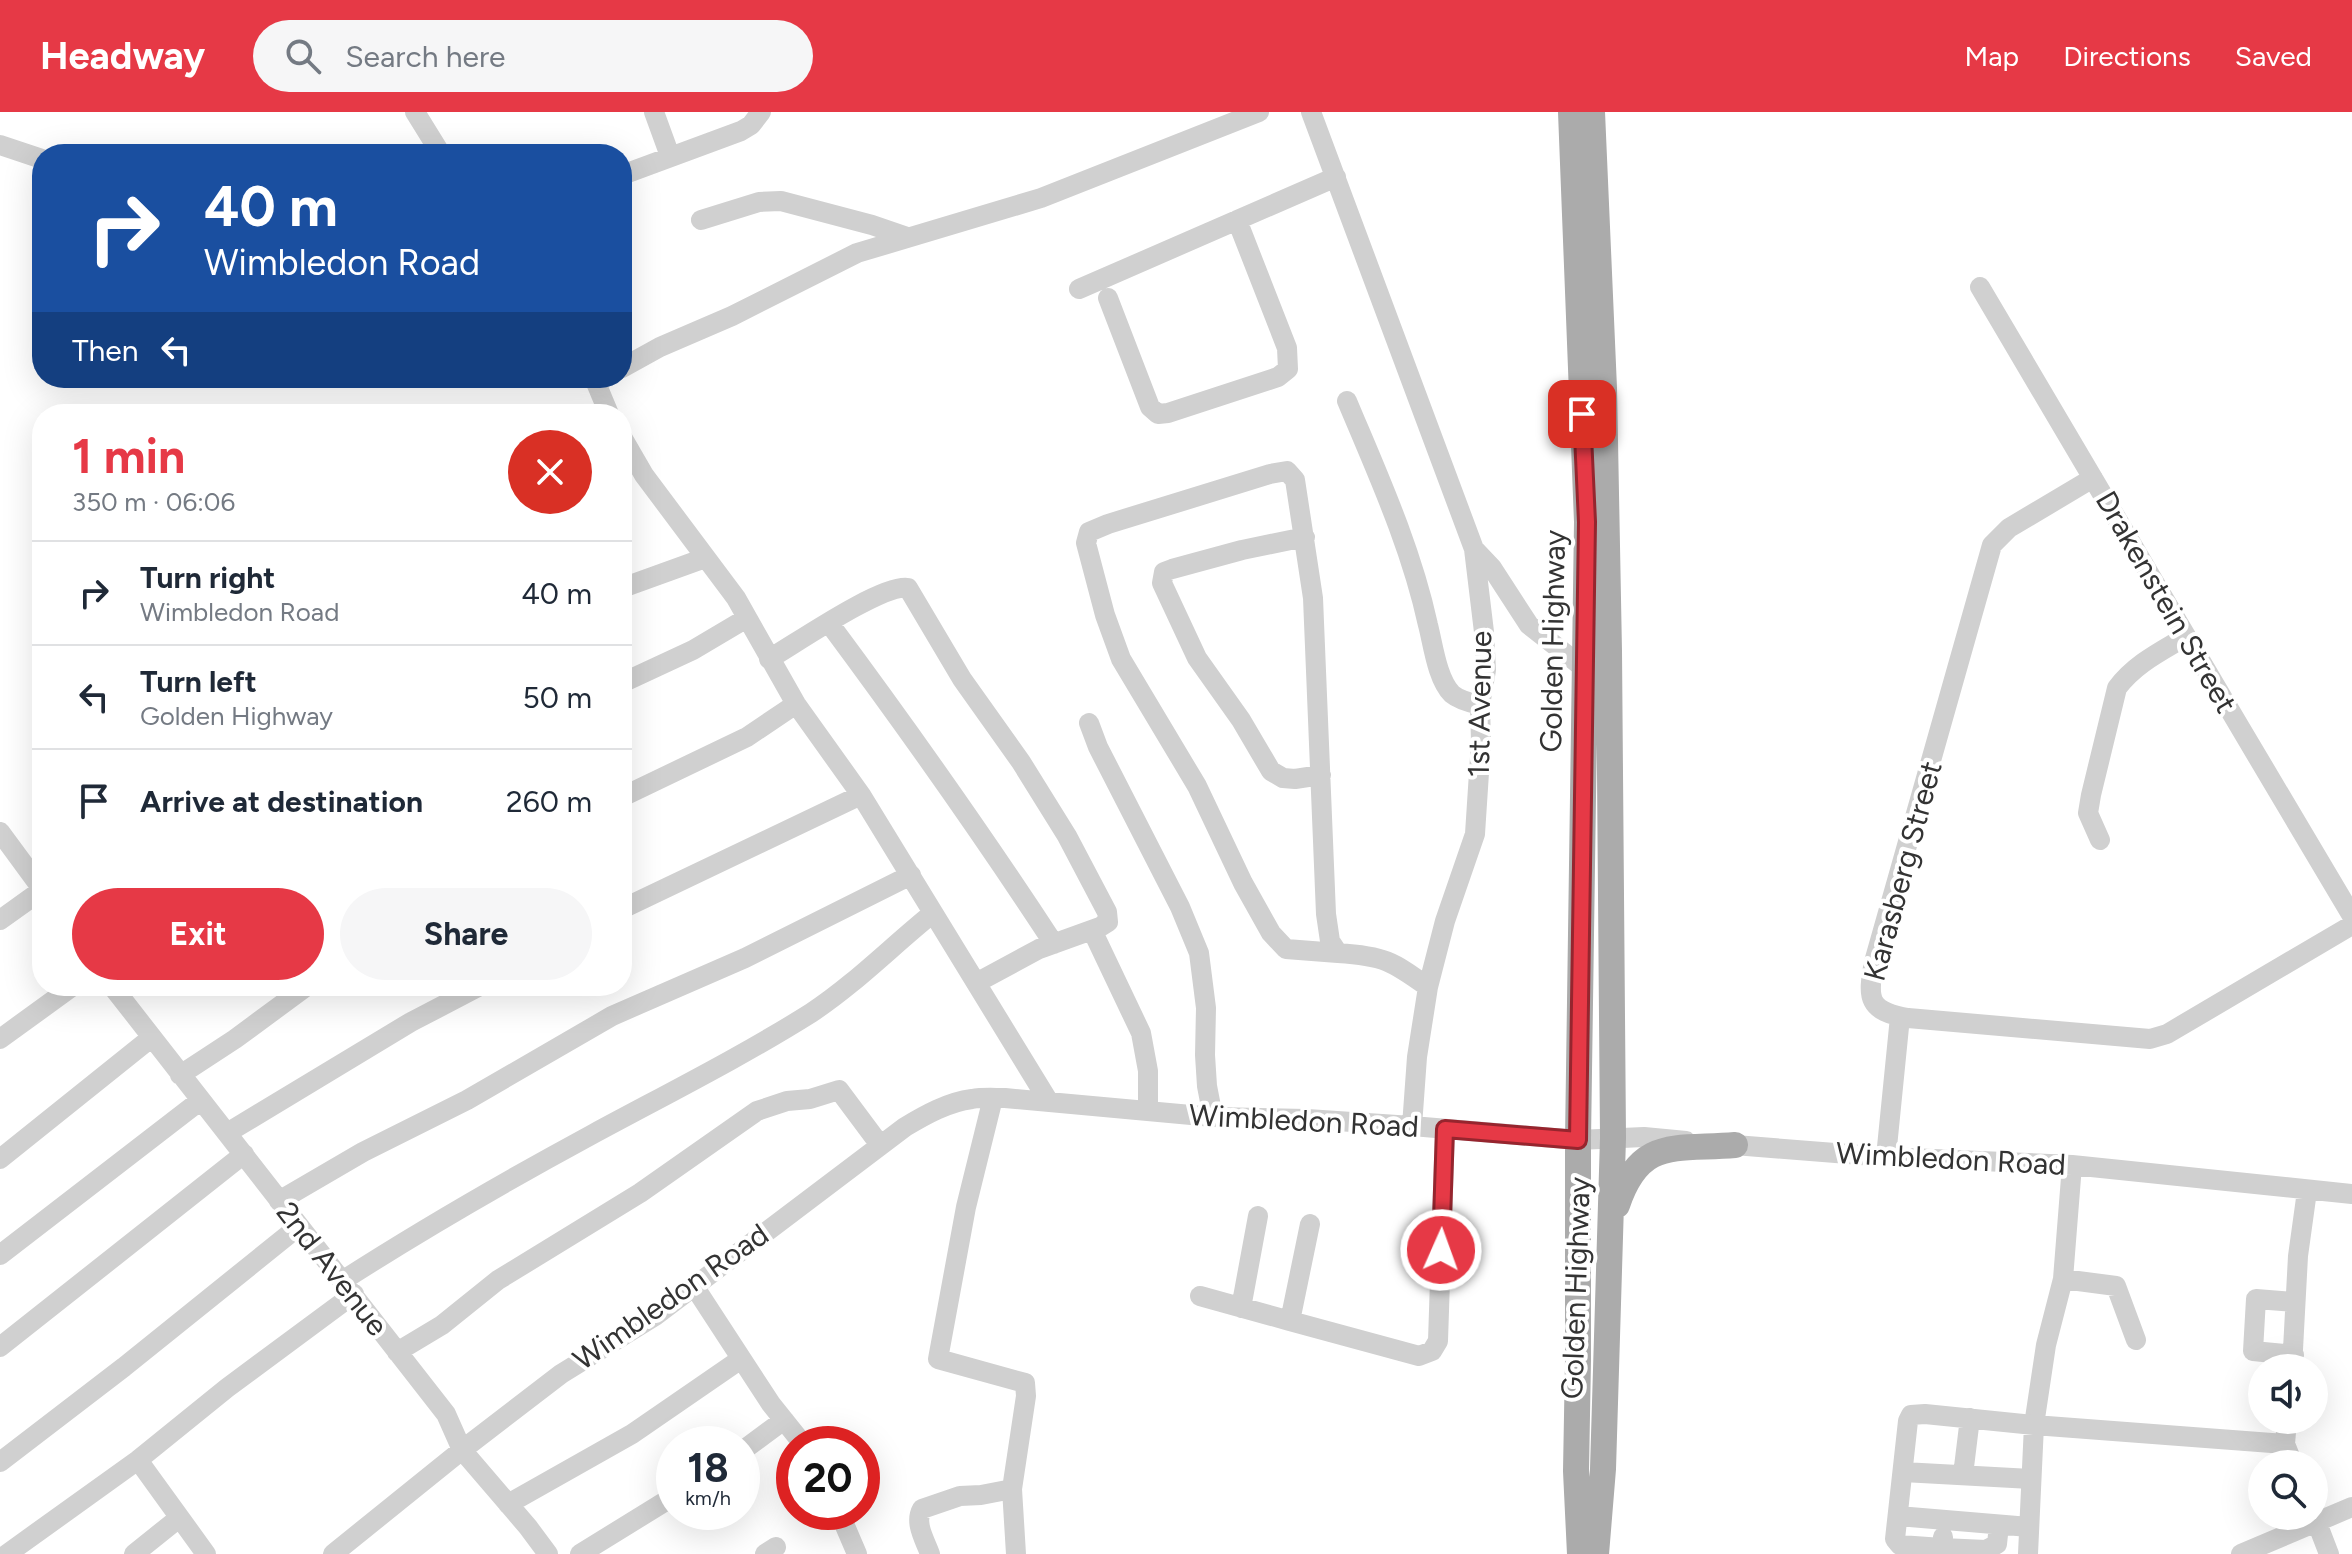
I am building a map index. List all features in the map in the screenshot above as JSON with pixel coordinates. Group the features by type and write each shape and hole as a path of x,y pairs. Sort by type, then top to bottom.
{"main road":[{"name":"Golden Highway","path":"1571,112 1587,522 1578,1140 1576,1471 1580,1554"},
{"name":"Golden Highway","path":"1592,112 1604,388 1613,1138 1603,1469 1596,1554"},
{"path":"1610,1224 1629,1175 1653,1153 1735,1145"}],"street":[{"path":"415,112 435,144"},
{"path":"654,112 670,156"},
{"path":"632,171 741,131 751,125 761,112"},
{"path":"632,362 857,253 1041,198 1259,112"},
{"name":"1st Avenue","path":"1311,112 1474,549 1486,670 1480,705 1481,742 1475,834 1445,921 1428,987 1417,1057 1412,1126"},
{"path":"0,145 32,156"},
{"path":"1079,289 1336,177"},
{"path":"701,220 759,202 781,201 907,237"},
{"path":"1108,298 1150,407 1158,414 1278,377 1288,369 1287,348 1237,220"},
{"name":"Drakenstein Street","path":"1980,287 2352,916"},
{"path":"1347,401 1403,535 1445,682 1452,694 1480,705"},
{"path":"632,464 644,475 736,598 796,704 861,795 1049,1102"},
{"path":"1338,953 1330,941 1326,914 1313,598 1297,484 1287,471 1270,474 1089,532 1085,539 1105,615 1121,659 1197,786 1243,883 1271,933 1286,949 1388,959 1428,987"},
{"name":"Karasberg Street","path":"2093,478 2009,528 1992,545 1874,962 1871,999 1876,1007 1900,1017 2123,1038 2159,1037 2352,925"},
{"path":"1305,537 1172,569 1164,572 1162,583 1197,658 1241,720 1271,771 1283,778 1295,779 1321,775"},
{"path":"1474,549 1492,568 1529,625 1585,669"},
{"path":"632,584 705,558"},
{"path":"769,659 884,593 908,588 962,679 1021,762 1067,836 1107,912 1108,922 1039,949 976,983"},
{"path":"632,678 693,650 747,618"},
{"path":"829,623 989,844 1054,944"},
{"path":"2100,840 2088,813 2117,688 2139,664 2185,637"},
{"path":"632,792 747,737 796,704"},
{"path":"1089,723 1098,747 1180,907 1199,953 1206,1008 1207,1086 1213,1117"},
{"path":"632,904 861,795"},
{"path":"0,832 32,875"},
{"path":"279,1201 363,1152 467,1100 612,1016 745,958 911,875"},
{"path":"0,920 32,896"},
{"path":"7,1554 138,1460 348,1287 499,1187 694,1082 813,1012 852,984 933,913"},
{"path":"1092,930 1141,1033 1148,1071 1148,1111"},
{"path":"0,1039 59,996"},
{"name":"2nd Avenue","path":"120,996 446,1414 462,1450 548,1554"},
{"path":"180,1075 293,996"},
{"path":"227,1133 411,1022 461,996"},
{"path":"1886,1157 1900,1017"},
{"path":"0,1159 151,1038"},
{"path":"397,1352 442,1325 498,1280 640,1193 757,1111 839,1090 880,1145"},
{"name":"Wimbledon Road","path":"333,1554 561,1374 655,1316 880,1145 914,1122 972,1098 1213,1117 1412,1126 1578,1140 1644,1137 1886,1157 2072,1165 2352,1194"},
{"path":"993,1098 966,1207 938,1359 1025,1383 1026,1396 1012,1489 1016,1554"},
{"path":"0,1255 201,1100"},
{"path":"1200,1296 1419,1356 1432,1351 1438,1341 1445,1129"},
{"path":"0,1347 244,1154"},
{"path":"2028,1554 2034,1425 2046,1345 2063,1279 2072,1165"},
{"path":"2293,1354 2295,1302 2307,1191"},
{"path":"1241,1308 1258,1216"},
{"path":"1290,1321 1310,1224"},
{"path":"0,1462 298,1227"},
{"path":"2063,1279 2116,1286 2136,1340"},
{"path":"694,1286 789,1426"},
{"path":"2264,1354 2253,1351 2256,1299 2295,1302"},
{"path":"508,1504 632,1434 741,1359"},
{"path":"1999,1525 1997,1544 1986,1550 1942,1551 1900,1545 1895,1539 1911,1415 2285,1444"},
{"path":"1963,1475 1970,1418"},
{"path":"760,1438 784,1420"},
{"path":"2286,1434 2287,1450"},
{"path":"138,1460 206,1554"},
{"path":"1903,1472 2031,1479"},
{"path":"930,1554 919,1523 922,1509 960,1496 1012,1489"},
{"path":"580,1554 656,1507"},
{"path":"2328,1514 2352,1507"},
{"path":"1898,1516 2029,1527"},
{"path":"134,1554 179,1518"},
{"path":"1942,1551 1943,1521"},
{"path":"847,1530 857,1554"},
{"path":"2241,1554 2290,1530"},
{"path":"2320,1530 2329,1554"}],"route":[{"path":"1441,1250 1445,1129 1578,1140 1587,522 1582,414"}]}
